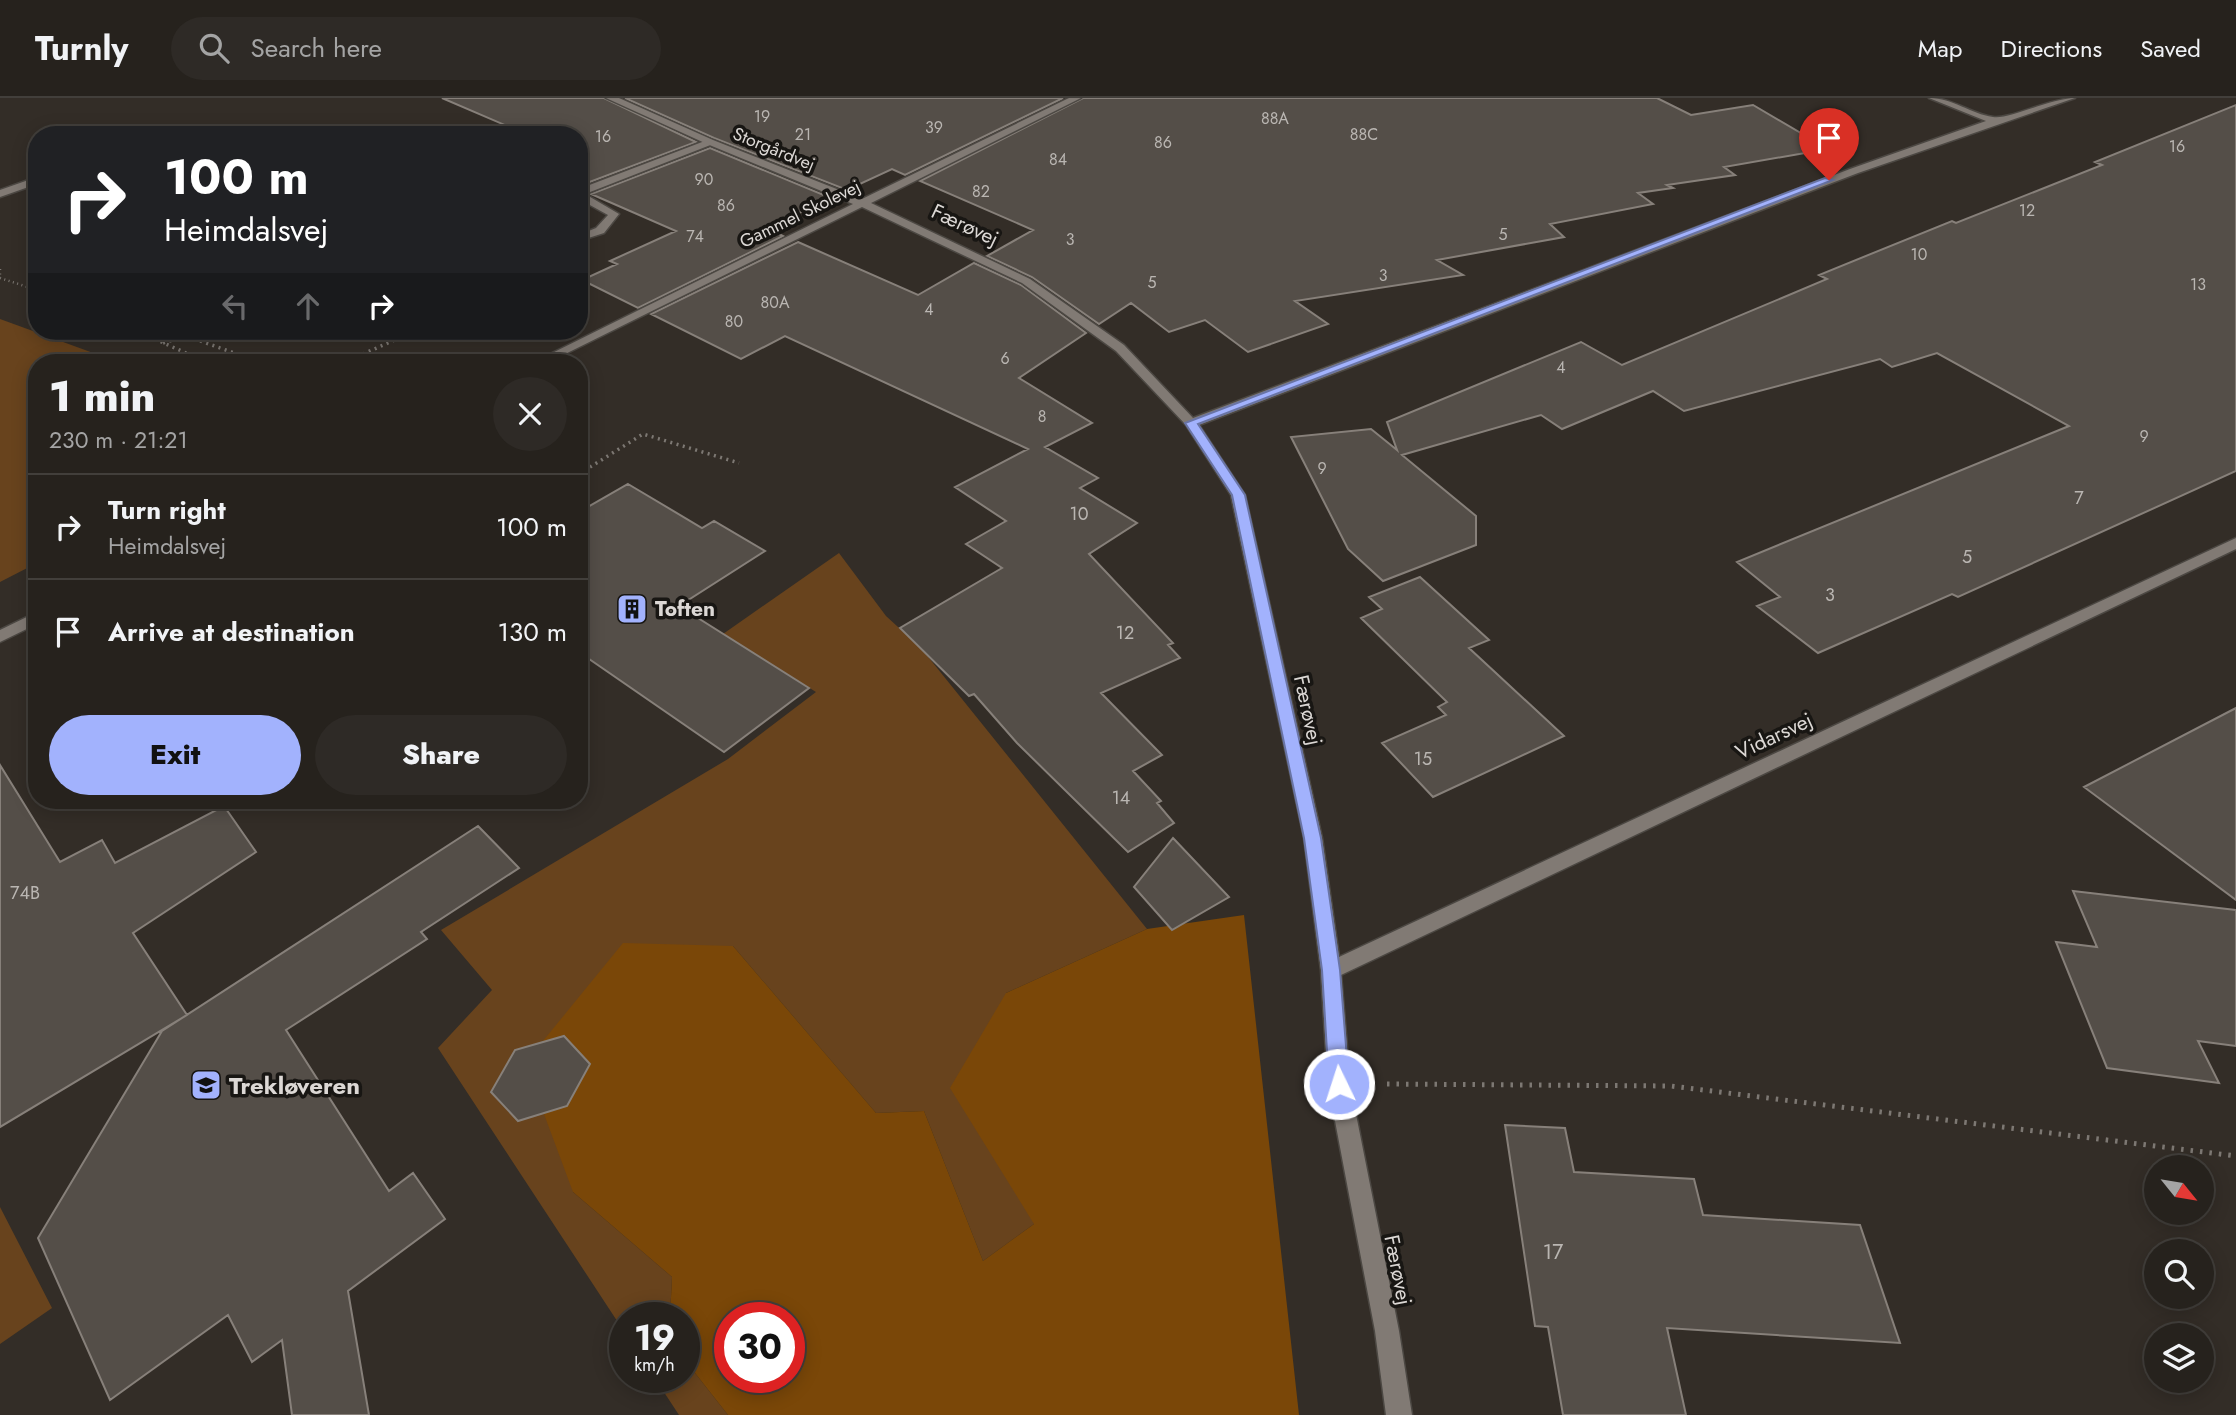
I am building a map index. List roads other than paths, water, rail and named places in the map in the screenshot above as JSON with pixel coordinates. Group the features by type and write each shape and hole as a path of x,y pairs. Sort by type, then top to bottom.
{"street":[{"name":"Storgårdvej","path":"611,98 863,205"},
{"name":"Gammel Skolevej","path":"588,339 1076,98"},
{"path":"1934,98 1995,121"},
{"path":"1191,423 1841,176 1995,121 2070,98"},
{"name":"Storgårdvej","path":"588,190 710,142"},
{"path":"0,194 28,183"},
{"name":"Storgårdvej","path":"588,199 614,214 610,224 588,235"},
{"name":"Færøvej","path":"863,205 973,253 1026,281 1120,348 1191,423 1238,495 1313,838 1331,970 1339,1084 1387,1331 1399,1415"},
{"name":"Gammel Skolevej","path":"556,354 585,340"},
{"name":"Vidarsvej","path":"1331,970 2236,543"},
{"path":"0,637 28,622"}],"place":[{"name":"Toften","path":"632,609"},
{"name":"Trekløveren","path":"206,1085"}]}
